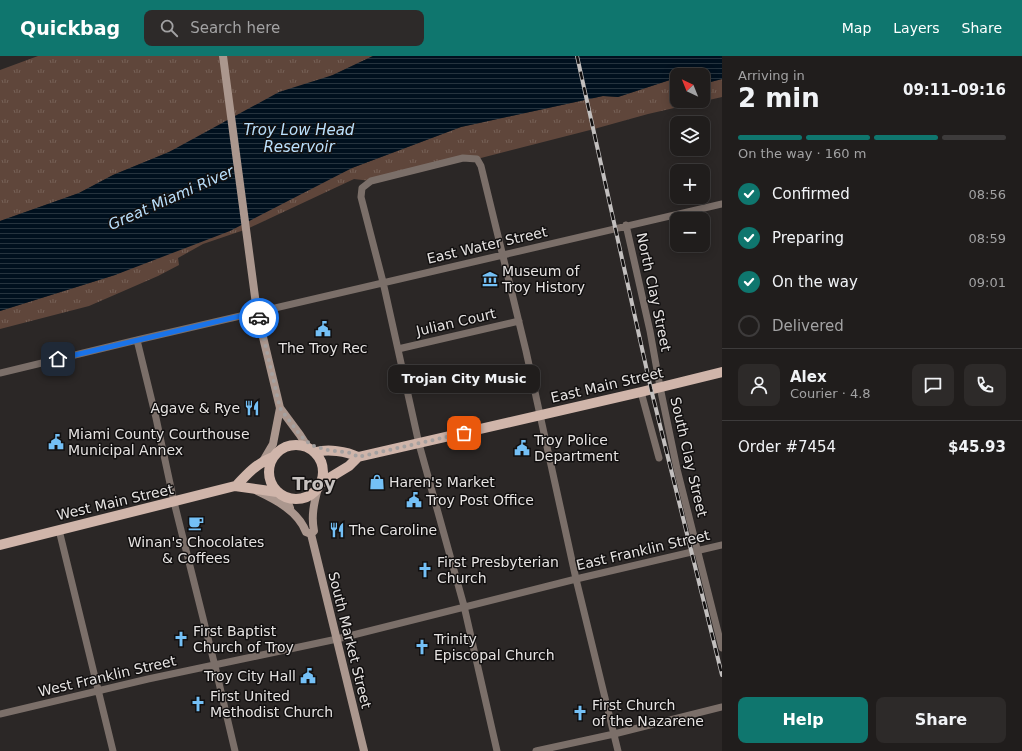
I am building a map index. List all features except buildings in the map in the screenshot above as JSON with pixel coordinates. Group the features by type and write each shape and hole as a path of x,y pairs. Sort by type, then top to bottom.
{"main road":[{"path":"223,56 257,312 280,408 307,446"},
{"name":"East Main Street","path":"358,457 660,388 722,372"},
{"path":"280,408 273,444 273,456 269,464 268,471 272,486 288,503 292,512"},
{"path":"300,435 320,451"},
{"path":"263,461 273,444"},
{"path":"298,444 320,451 352,453 358,457 349,466 319,486 311,495 302,499 293,500 278,493 236,486 263,461 289,445 298,444"},
{"path":"250,488 286,507 304,527 306,532 310,534 314,531 312,521 314,501 323,474 320,451"},
{"name":"West Main Street","path":"0,545 236,486"},
{"name":"South Market Street","path":"310,534 364,751"}],"street":[{"path":"497,751 464,606 419,444 383,282 361,197 362,188 371,181 463,158 477,159 481,166 541,415 576,579 618,751"},
{"name":"East Water Street","path":"0,373 383,282 502,256 626,225 722,204"},
{"name":"North Clay Street","path":"626,225 650,331 660,388"},
{"name":"Julian Court","path":"398,349 519,321"},
{"path":"137,340 174,502 235,751"},
{"name":"South Clay Street","path":"660,388 677,469 722,648"},
{"path":"641,392 659,458"},
{"path":"59,530 113,751"},
{"name":"East Franklin Street","path":"337,639 464,606 722,545"},
{"name":"West Franklin Street","path":"0,714 99,692 148,679 337,639"},
{"path":"536,751 614,734 722,707"}],"green space":[{"path":"38,56 373,56 169,152 113,175 79,193 0,221 0,70"},
{"path":"722,79 722,97 710,100 710,82"},
{"path":"670,80 670,108 674,108 477,159 463,158 371,181 354,179 247,229 203,244 178,258 179,265 158,276 89,306 0,329 0,311 115,275 352,168 461,127 603,96 618,97"}],"water":[{"name":"Troy Low Head Reservoir","path":"373,56 722,56 722,79 710,82 710,68 670,68 670,80 618,97 603,96 461,127 352,168 230,231 115,275 0,311 0,221 79,193 113,175 169,152 279,92 333,75"}],"railway":[{"path":"577,56 651,389 722,675"}],"way so far":[{"path":"259,318 280,408 300,435 311,445 331,451 352,453 358,457 464,433"}],"place":[{"name":"Museum of Troy History","path":"490,279"},
{"name":"The Troy Rec","path":"323,329"},
{"name":"Agave & Rye","path":"252,408"},
{"name":"Trojan City Music","path":"464,433"},
{"name":"Miami County Courthouse Municipal Annex","path":"56,442"},
{"name":"Troy Police Department","path":"522,448"},
{"name":"Haren's Market","path":"377,482"},
{"name":"Troy Post Office","path":"414,500"},
{"name":"Winan's Chocolates & Coffees","path":"196,523"},
{"name":"The Caroline","path":"337,530"},
{"name":"First Presbyterian Church","path":"425,570"},
{"name":"First Baptist Church of Troy","path":"181,639"},
{"name":"Trinity Episcopal Church","path":"422,647"},
{"name":"Troy City Hall","path":"308,676"},
{"name":"First United Methodist Church","path":"198,704"},
{"name":"First Church of the Nazarene","path":"580,713"}],"district":[{"name":"Troy","path":"314,483"}],"route":[{"path":"58,359 257,312 259,318"}],"water label":[{"name":"Great Miami River","path":"171,198"}]}
